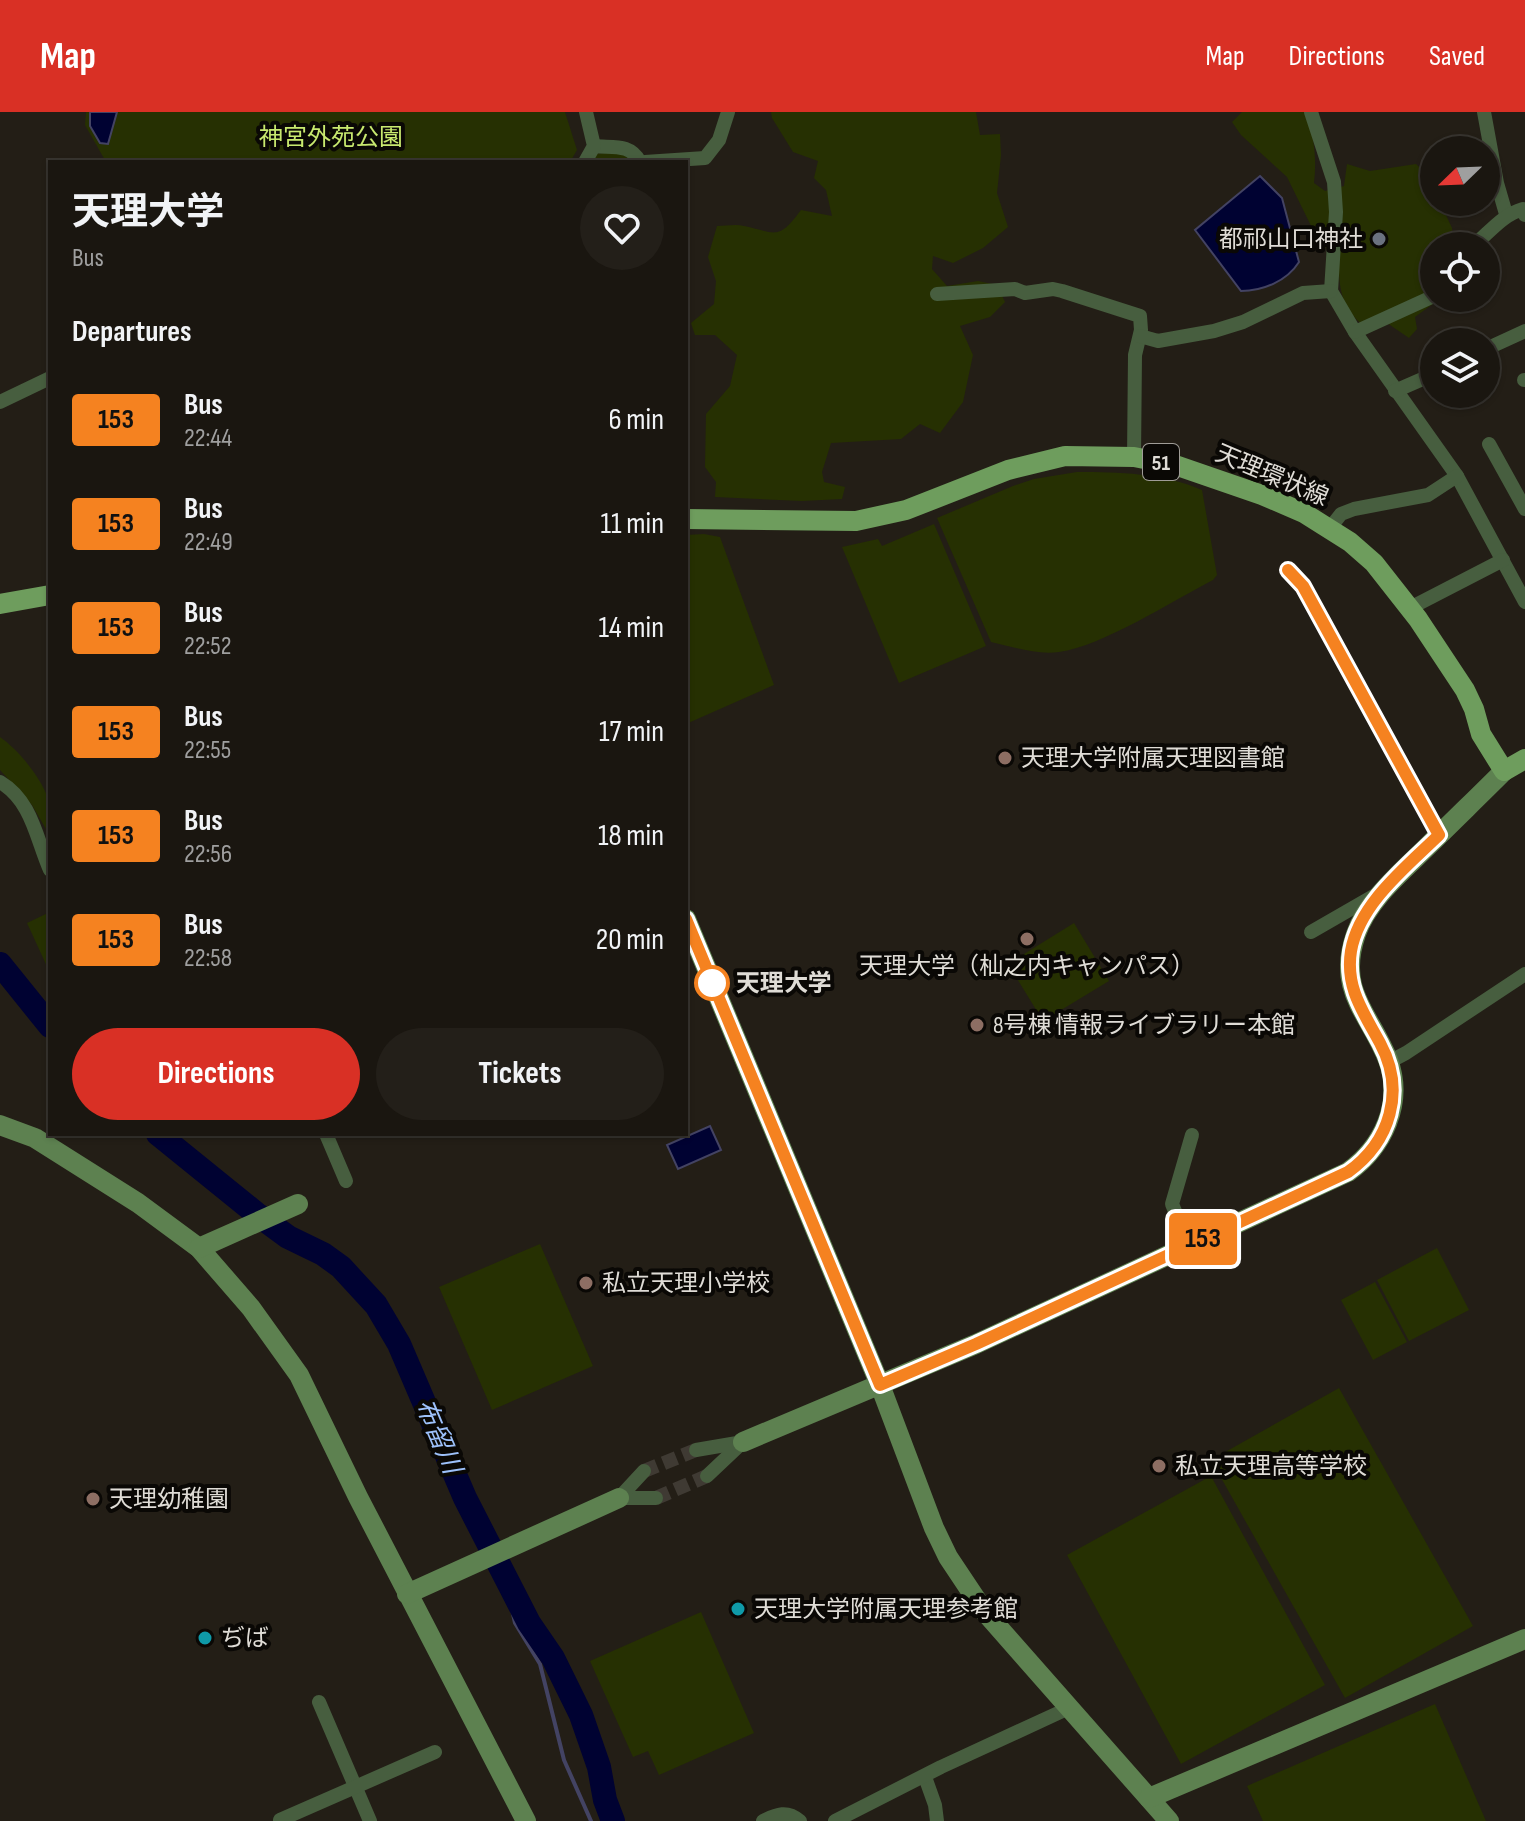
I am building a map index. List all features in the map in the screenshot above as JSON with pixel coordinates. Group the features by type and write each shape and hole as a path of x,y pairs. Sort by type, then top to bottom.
{"main road":[{"name":"天理環状線","path":"688,519 856,521 906,510 1008,470 1065,456 1134,457 1175,465 1290,507 1330,528 1374,563 1410,608 1470,699 1481,734 1504,771"},
{"path":"0,604 48,595"},
{"path":"1504,771 1525,759"}],"street":[{"path":"586,112 594,146 586,160"},
{"path":"674,160 705,158 719,140 728,112"},
{"path":"1311,112 1334,182 1336,212 1331,291 1395,391 1457,476 1525,602"},
{"path":"1484,112 1506,214"},
{"path":"594,146 626,148 634,151 641,160"},
{"path":"1490,232 1506,214 1524,211"},
{"path":"937,294 1015,289 1025,293 1053,289 1140,316 1140,336 1135,355 1134,457"},
{"path":"1140,336 1158,341 1214,331 1243,322 1303,293 1331,291"},
{"path":"1355,332 1420,302"},
{"path":"1500,343 1525,331"},
{"path":"0,402 48,379"},
{"path":"1395,391 1420,380"},
{"path":"1489,444 1525,509"},
{"path":"1330,528 1341,514 1428,495 1457,476"},
{"path":"1410,608 1503,560"},
{"path":"1288,570 1303,586 1439,835"},
{"path":"696,1450 743,1442 976,1344 1348,1172 1364,1160 1380,1141 1390,1117 1393,1095 1389,1062 1356,1001 1351,980 1351,953 1357,932 1366,912 1388,887 1504,771"},
{"path":"0,782 13,790 26,808 48,865"},
{"path":"1311,932 1388,887"},
{"path":"688,924 880,1385 934,1528 953,1566 984,1611 1169,1821"},
{"path":"1389,1062 1525,974"},
{"path":"0,1125 35,1138 138,1203 199,1248 251,1308 299,1375 407,1594 526,1821"},
{"path":"1189,1245 1172,1204 1192,1135"},
{"path":"327,1136 346,1181"},
{"path":"199,1248 298,1204"},
{"path":"707,1476 743,1442"},
{"path":"407,1594 619,1498 644,1471"},
{"path":"619,1498 656,1498"},
{"path":"1149,1798 1525,1639"},
{"path":"319,1702 370,1821"},
{"path":"835,1821 941,1767 1069,1708"},
{"path":"280,1820 435,1752"},
{"path":"925,1777 937,1821"},
{"path":"763,1821 777,1814 791,1814 800,1821"}],"green space":[{"name":"神宮外苑公園","path":"86,112 565,112 577,150 571,160 105,160 85,125"},
{"path":"771,112 976,112 980,135 1000,134 997,193 1008,227 983,248 953,263 933,256 932,269 947,286 978,281 997,285 1005,302 990,317 960,326 973,355 963,402 940,433 920,424 901,439 831,443 822,472 824,482 845,487 842,499 802,501 715,497 716,482 705,467 706,414 730,386 737,355 715,335 695,335 691,323 714,304 716,281 708,257 717,226 741,225 776,232 787,227 801,210 832,216 826,190 814,178 818,161 793,152"},
{"path":"1242,112 1306,112 1314,147 1314,183 1325,191 1344,186 1347,164 1370,171 1416,164 1420,168 1420,216 1446,216 1452,232 1420,232 1422,312 1415,317 1417,329 1409,338 1387,323 1371,330 1355,318 1342,293 1339,264 1316,236 1287,177 1241,135 1232,122"},
{"path":"628,151 633,160 591,160 594,154"},
{"path":"1077,472 1156,477 1202,490 1217,575 1137,622 1077,648 1042,652 991,642 937,518 1034,479"},
{"path":"934,524 986,646 899,683 842,547 878,539 882,546"},
{"path":"688,535 720,537 774,685 688,723"},
{"path":"0,737 23,758 43,787 48,800 48,828 32,805 0,770"},
{"path":"48,913 48,969 27,923"},
{"path":"1074,923 1109,981 1043,1021 1008,964"},
{"path":"540,1244 593,1366 492,1410 439,1287"},
{"path":"1437,1248 1469,1310 1409,1341 1377,1280"},
{"path":"1375,1282 1407,1342 1373,1360 1341,1300"},
{"path":"1339,1388 1473,1626 1345,1698 1211,1460"},
{"path":"1211,1476 1325,1685 1181,1764 1067,1555"},
{"path":"701,1612 754,1733 659,1775 648,1751 633,1757 590,1661"},
{"path":"1435,1704 1486,1821 1263,1821 1247,1786"}],"shaded area":[{"path":"90,112 117,112 108,144 100,143 90,126"},
{"path":"1260,176 1282,198 1299,262 1288,275 1274,284 1241,291 1195,230"},
{"path":"710,1126 721,1150 678,1169 667,1145"}],"waterway":[{"name":"布留川","path":"0,964 48,1024"},
{"name":"布留川","path":"160,1136 288,1237 323,1254 341,1267 376,1305 399,1344 465,1498 529,1623 553,1658 581,1715 613,1821"},
{"path":"505,1577 515,1623 540,1664 564,1760 591,1821"}],"tunnel":[{"path":"644,1471 696,1450"},
{"path":"656,1498 707,1476"}],"bus line":[{"name":"153","path":"688,924 880,1385 976,1344 1348,1172 1364,1160 1380,1141 1390,1117 1393,1095 1389,1062 1356,1001 1351,980 1351,953 1366,912 1439,835 1303,586 1288,570"}],"place":[{"name":"都祁山口神社","path":"1379,239"},
{"name":"天理大学附属天理図書館","path":"1005,758"},
{"name":"天理大学（杣之内キャンパス）","path":"1027,939"},
{"name":"天理大学","path":"712,983"},
{"name":"8号棟 情報ライブラリー本館","path":"977,1025"},
{"name":"私立天理小学校","path":"586,1283"},
{"name":"私立天理高等学校","path":"1159,1466"},
{"name":"天理幼稚園","path":"93,1499"},
{"name":"天理大学附属天理参考館","path":"738,1609"},
{"name":"ぢば","path":"205,1638"}]}
